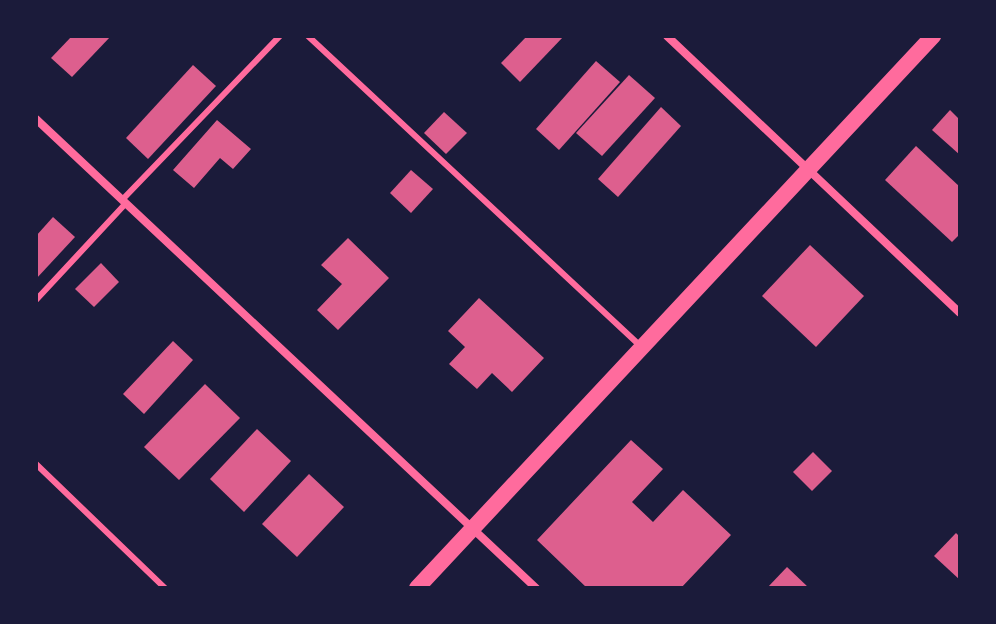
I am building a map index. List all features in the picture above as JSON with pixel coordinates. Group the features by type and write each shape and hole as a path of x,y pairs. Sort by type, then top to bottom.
{"main road":[{"path":"417,588 933,36"}],"street":[{"path":"667,36 960,313"},
{"path":"36,119 536,588"}],"lane":[{"path":"36,300 280,36"},
{"path":"308,36 642,347"},
{"path":"36,464 165,588"}],"building":[{"path":"72,36 111,36 72,77 51,58"},
{"path":"527,36 564,36 520,82 501,63"},
{"path":"596,61 620,82 559,150 536,129"},
{"path":"193,65 216,86 148,159 126,138"},
{"path":"629,75 655,98 602,156 576,133"},
{"path":"661,107 681,126 618,197 598,179"},
{"path":"950,110 960,120 960,155 932,130"},
{"path":"444,112 467,133 446,154 424,133"},
{"path":"217,120 251,149 233,169 220,158 194,188 173,170"},
{"path":"916,146 960,187 960,234 952,242 885,180"},
{"path":"411,170 433,189 411,213 390,193"},
{"path":"53,217 75,237 36,279 36,236"},
{"path":"348,238 389,278 338,330 317,310 342,284 321,265"},
{"path":"810,245 864,296 816,347 762,296"},
{"path":"101,263 119,282 94,307 75,289"},
{"path":"479,298 544,358 512,392 492,373 477,389 449,364 465,347 448,331"},
{"path":"173,341 193,360 144,414 123,394"},
{"path":"205,384 240,418 179,480 144,447"},
{"path":"257,429 291,461 244,512 210,479"},
{"path":"631,440 663,469 632,502 653,522 683,490 731,535 681,588 587,588 537,540"},
{"path":"813,452 832,471 812,491 793,472"},
{"path":"309,474 344,507 297,557 262,524"},
{"path":"956,533 960,537 960,580 934,556"},
{"path":"787,567 809,588 767,588"}]}
